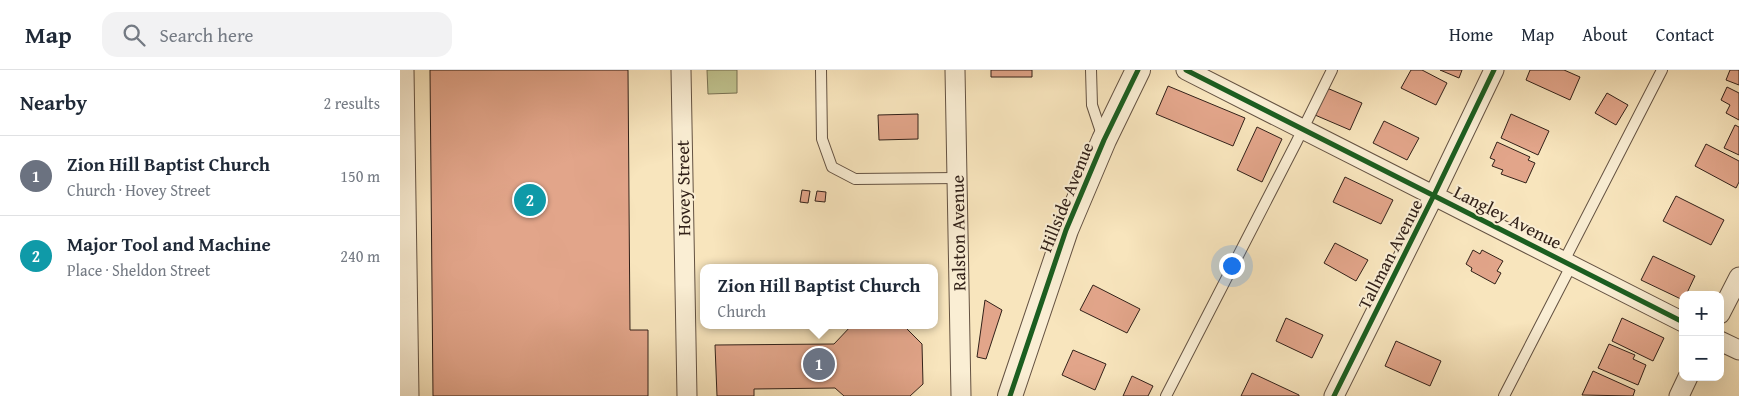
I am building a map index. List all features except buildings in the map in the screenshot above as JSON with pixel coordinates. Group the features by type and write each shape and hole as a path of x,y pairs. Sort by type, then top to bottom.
{"street":[{"path":"404,70 410,396"},
{"name":"Hovey Street","path":"681,70 687,396"},
{"name":"Ralston Avenue","path":"955,70 962,396"},
{"name":"Hillside Avenue","path":"1010,396 1053,264 1076,205 1104,140 1138,70"},
{"name":"Langley Avenue","path":"1186,70 1679,320"},
{"name":"Tallman Avenue","path":"1334,396 1494,70"},
{"path":"1724,306 1739,277"},
{"path":"1724,343 1739,350"},
{"path":"1679,396 1686,381"}],"lane":[{"path":"820,70 822,139 832,168 855,179 957,178"},
{"path":"1091,70 1092,105 1104,140"},
{"path":"1166,396 1332,70"},
{"path":"1504,396 1662,70"}],"green space":[{"path":"707,70 737,70 737,93 708,94"}],"cycle path":[{"path":"1010,396 1066,230 1104,140 1138,70"},
{"path":"1186,70 1679,320"},
{"path":"1334,396 1494,70"}],"place":[{"name":"Major Tool and Machine","path":"530,200"},
{"name":"Zion Hill Baptist Church","path":"819,364"}]}
